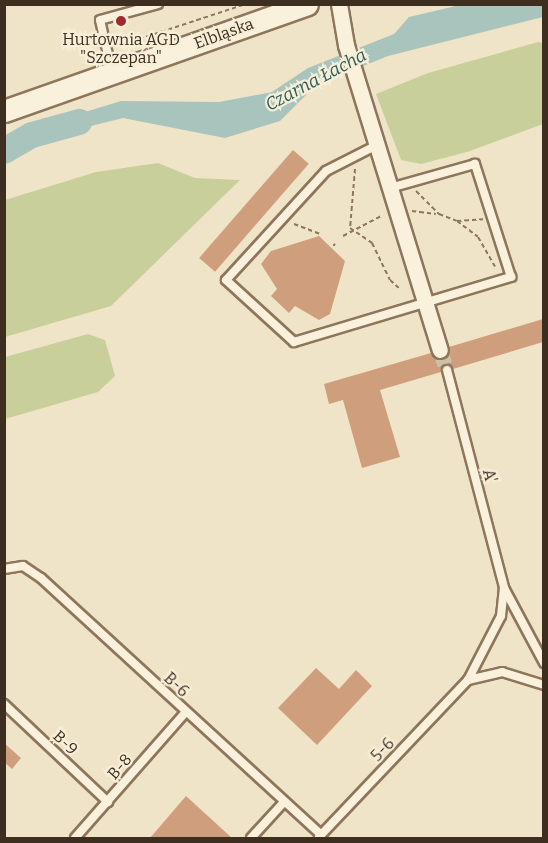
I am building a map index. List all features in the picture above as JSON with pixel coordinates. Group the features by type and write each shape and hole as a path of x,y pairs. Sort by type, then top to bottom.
{"main road":[{"name":"Elbląska","path":"4,111 307,4"}],"street":[{"path":"339,4 346,45 440,350"}],"lane":[{"path":"112,74 100,20 158,4"},
{"path":"377,145 326,171 226,280 294,342 511,277 483,181 475,164 390,188"},
{"name":"A'","path":"447,370 504,588 543,663"},
{"name":"B-6","path":"7,568 23,566 41,578 319,837"},
{"name":"A'","path":"468,680 501,616 504,588"},
{"path":"468,680 502,672 543,685"},
{"name":"5-6","path":"319,837 468,680"},
{"name":"B-9","path":"4,704 108,801"},
{"name":"B-8","path":"75,838 185,712"},
{"path":"252,838 284,802"}],"path":[{"path":"106,48 135,43 246,4"},
{"path":"350,228 351,183 356,166"},
{"path":"416,191 439,214"},
{"path":"407,212 439,214 457,220 478,237 496,267"},
{"path":"343,236 350,228 386,214"},
{"path":"457,220 493,217"},
{"path":"294,224 320,234"},
{"path":"350,228 372,243 390,280 401,290"}],"green space":[{"path":"538,42 543,43 543,124 467,152 421,164 401,160 376,94 428,73"},
{"path":"158,163 195,178 240,180 111,306 5,337 5,200 96,172"},
{"path":"88,334 105,340 115,376 98,392 5,419 5,357"}],"water":[{"path":"460,5 543,5 543,17 388,56 316,85 280,121 225,138 123,118 35,140 62,119 121,101 219,102 272,92 308,68 394,34 409,17"}],"building":[{"path":"293,150 309,164 215,272 199,258"},
{"path":"319,236 345,261 330,314 319,320 295,306 289,313 271,296 277,289 261,264 271,251"},
{"path":"543,319 543,342 453,369 445,364 441,372 380,390 400,457 362,468 343,400 329,404 324,384 431,353 442,359 449,347"},
{"path":"316,668 339,689 356,670 372,686 317,745 278,708"},
{"path":"4,743 21,758 12,769 4,762"},
{"path":"186,796 232,838 150,838"}],"waterway":[{"name":"Czarna Łacha","path":"4,151 32,135 79,122"}],"tunnel":[{"path":"440,350 447,370"}],"place":[{"name":"Hurtownia AGD \"Szczepan\"","path":"121,21"}]}
